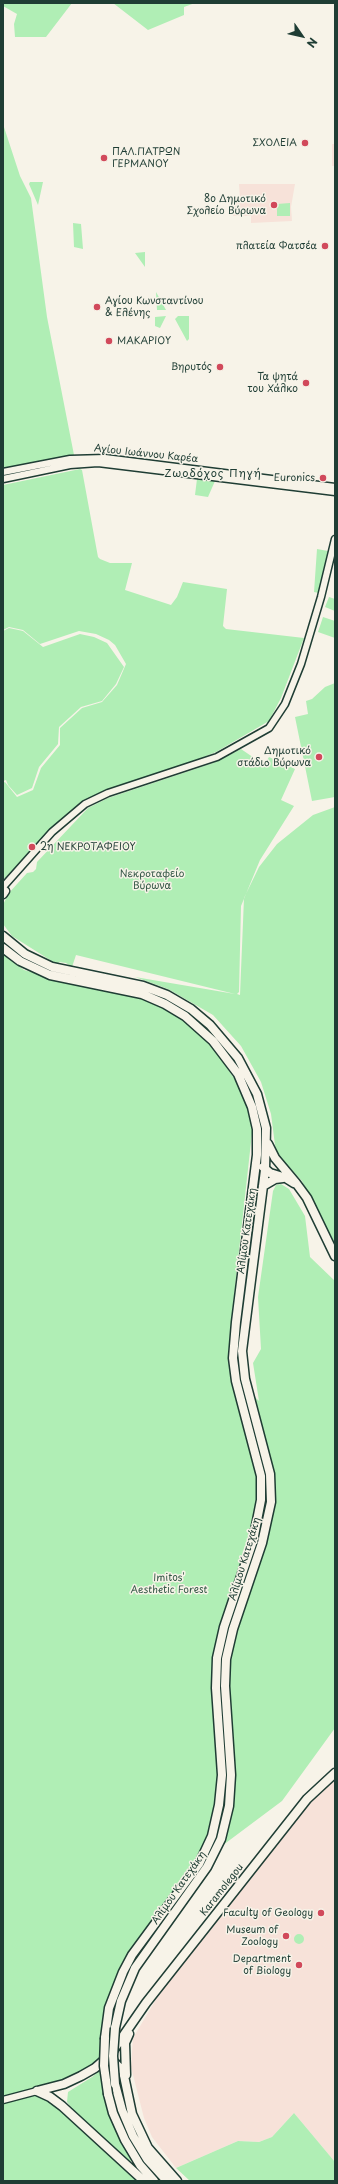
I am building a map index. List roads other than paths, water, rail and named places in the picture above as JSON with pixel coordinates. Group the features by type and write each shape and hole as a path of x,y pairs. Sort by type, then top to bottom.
{"main road":[{"name":"Αλίμου Κατεχάκη","path":"3,936 25,954 42,963 60,969 115,979 143,986 174,999 196,1013 220,1035 245,1069 261,1105 267,1139 265,1170 243,1336 243,1357 245,1379 270,1474 271,1502 262,1543 233,1630 226,1659 225,1686 231,1774 227,1818 221,1839 207,1867 135,1968 121,2001 115,2028 113,2056 115,2084 122,2110 133,2136 147,2159 167,2181"},
{"name":"Αλίμου Κατεχάκη","path":"3,948 29,966 50,974 114,986 142,994 165,1004 195,1023 221,1050 238,1074 246,1091 256,1123 257,1155 236,1322 233,1358 237,1385 261,1476 261,1500 253,1541 224,1627 217,1658 216,1688 222,1775 219,1810 212,1836 199,1864 132,1954 112,1999 105,2038 104,2066 108,2094 113,2114 124,2140 140,2165 154,2181"},
{"path":"267,1139 275,1158 300,1188 335,1256"},
{"path":"257,1155 265,1170 300,1188"},
{"path":"263,1186 275,1179 283,1178"},
{"name":"Karamolegou","path":"132,2025 146,2003 307,1799 335,1773"},
{"path":"37,2091 64,2084 81,2076 103,2062 132,2025"},
{"path":"126,2082 125,2043 132,2025"},
{"path":"103,2062 115,2064 123,2071 132,2114 148,2148 177,2181"},
{"path":"62,2106 58,2093 64,2084"},
{"path":"37,2091 50,2097 62,2106 144,2181"}],"street":[{"name":"Αγίου Ιωάννου Καρέα","path":"3,472 70,459 105,458 335,487"},
{"name":"Αγίου Ιωάννου Καρέα","path":"3,479 70,465 98,463 335,492"},
{"path":"3,891 52,832 68,816 85,804 108,793 217,757 269,728 285,704 301,664 321,597 335,539"},
{"path":"3,2100 37,2091"}],"place":[{"name":"ΣΧΟΛΕΙΑ","path":"305,143"},
{"name":"ΠΑΛ.ΠΑΤΡΩΝ ΓΕΡΜΑΝΟΥ","path":"104,158"},
{"name":"8ο Δημοτικό Σχολείο Βύρωνα","path":"274,205"},
{"name":"πλατεία Φατσέα","path":"325,246"},
{"name":"Αγίου Κωνσταντίνου & Ελένης","path":"97,307"},
{"name":"ΜΑΚΑΡΙΟΥ","path":"109,341"},
{"name":"Βηρυτός","path":"220,367"},
{"name":"Τα ψητά του Χάλκο","path":"306,383"},
{"name":"Euronics","path":"323,478"},
{"name":"Δημοτικό στάδιο Βύρωνα","path":"319,757"},
{"name":"2η ΝΕΚΡΟΤΑΦΕΙΟΥ","path":"32,847"},
{"name":"Faculty of Geology","path":"321,1913"},
{"name":"Museum of Zoology","path":"286,1936"},
{"name":"Department of Biology","path":"299,1965"}],"district":[{"name":"Ζωοδόχος Πηγή","path":"213,474"}],"park label":[{"name":"Νεκροταφείο Βύρωνα","path":"152,880"},
{"name":"Imitos' Aesthetic Forest","path":"169,1584"}]}
